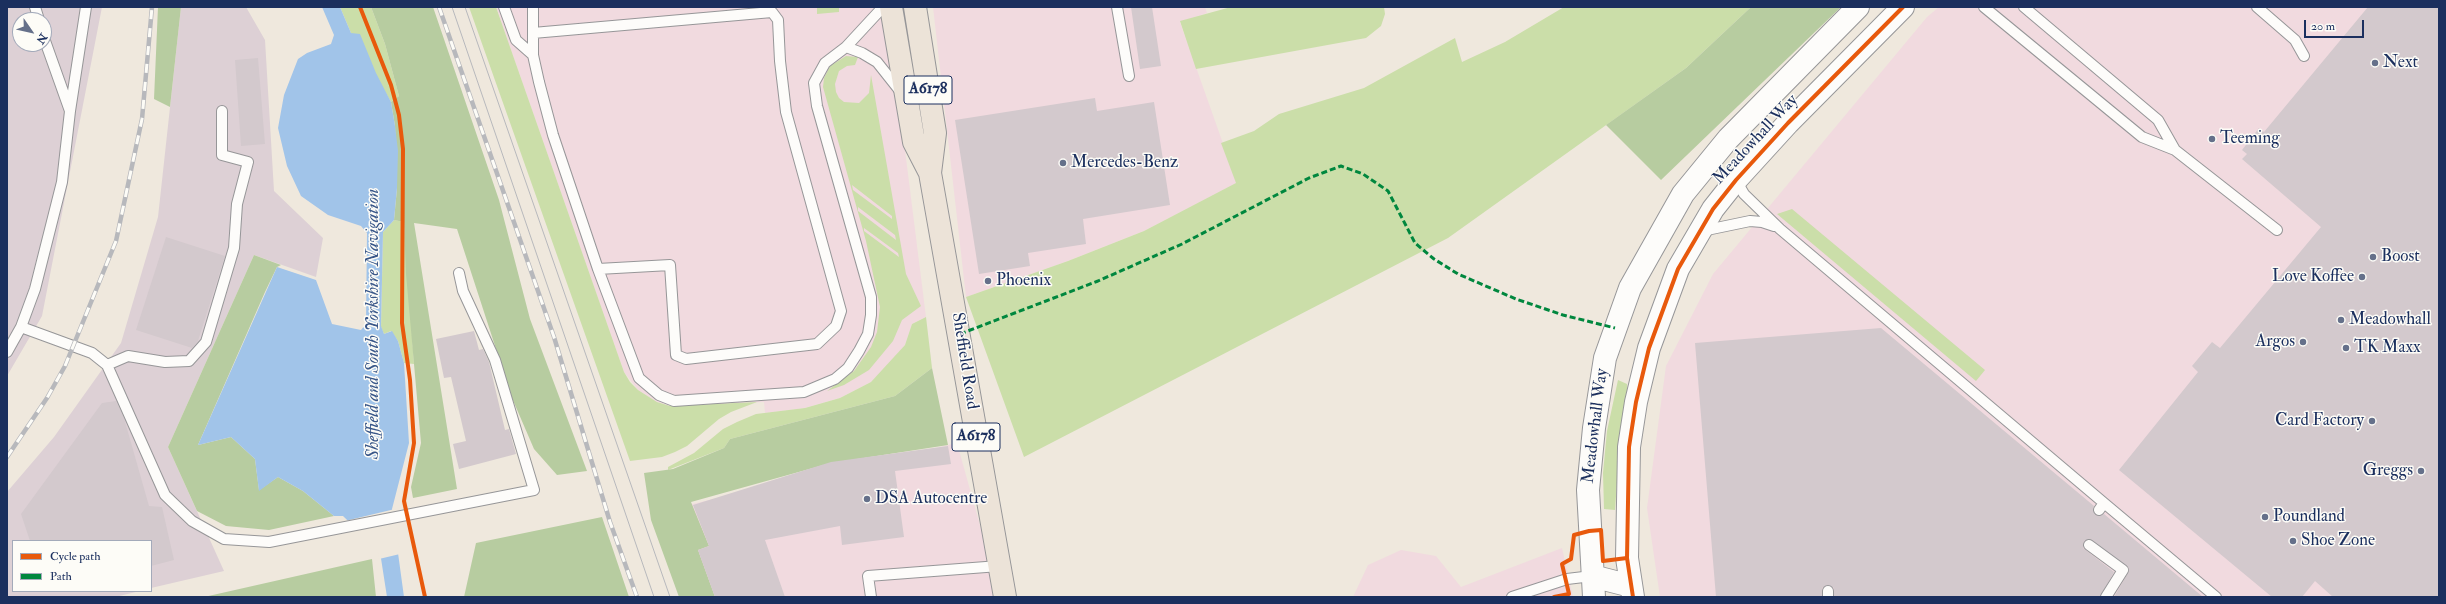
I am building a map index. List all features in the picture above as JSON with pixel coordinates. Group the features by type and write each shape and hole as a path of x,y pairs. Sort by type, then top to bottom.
{"main road":[{"name":"Sheffield Road","path":"891,7 905,97 914,142 930,173"},
{"name":"Sheffield Road","path":"915,7 935,133 930,173 1005,597"}],"street":[{"name":"Meadowhall Way","path":"1593,587 1588,490 1594,428 1605,358 1630,288 1648,253 1683,194 1728,140 1858,7"},
{"name":"Meadowhall Way","path":"1632,592 1627,558 1629,447 1636,402 1648,348 1678,269 1698,232 1713,209 1736,180 1788,123 1903,7"},
{"path":"1728,140 1730,163 1736,180"},
{"path":"1593,587 1632,592"},
{"path":"1611,597 1632,592"}],"lane":[{"path":"7,352 21,327 35,289 62,182 70,111 86,7"},
{"path":"504,7 516,40 533,55"},
{"path":"532,7 534,33 533,55 553,135 598,269 639,378 659,395 674,401 804,392 835,379 848,368 868,334 871,315 871,297 817,106 814,83 825,62 846,47 884,7"},
{"path":"1117,7 1129,76"},
{"path":"1984,7 2142,137 2175,150 2277,230"},
{"path":"2024,7 2158,120 2175,150"},
{"path":"2258,7 2295,40 2304,56"},
{"path":"534,33 772,12 778,20 780,61 786,112 841,311 836,326 817,344 686,359 676,355 670,265 598,269"},
{"path":"846,47 862,53 877,62 905,97"},
{"path":"49,52 70,111"},
{"path":"107,365 128,356 165,362 189,361 206,342 234,248 237,204 248,162 222,155 222,111"},
{"path":"1736,180 1744,194 1780,229 2101,507 2216,597"},
{"path":"1698,232 1750,222 1762,222 1780,229"},
{"path":"21,327 92,353 107,365 166,496 192,521 224,539 269,542 534,490 495,360 463,291 458,273"},
{"path":"2089,545 2123,570 2106,597"},
{"path":"871,597 868,576 999,566"},
{"path":"1512,597 1567,579 1593,587"}],"shaded area":[{"path":"7,7 102,7 42,316 7,376"},
{"path":"181,7 246,7 265,40 274,191 323,238 316,277 254,255 168,447 224,571 152,588 152,540 12,540 12,592 136,592 115,597 7,597 7,492 54,437 121,343 158,217"},
{"path":"496,7 887,7 926,317 912,324 905,345 882,373 871,382 840,398 805,408 765,413 764,402 670,406 657,402 638,390 624,372"},
{"path":"933,7 1205,7 1207,13 1180,22 1237,183 1144,231 1068,261 966,297"},
{"path":"1939,7 2439,7 2439,597 1660,597 1647,508 1666,366 1713,274 1927,17"},
{"path":"957,443 1000,597 697,597 666,510"},
{"path":"1562,548 1573,597 1353,597 1368,565 1401,550 1436,556 1461,587"}],"green space":[{"path":"158,7 181,7 170,107 154,99"},
{"path":"340,7 371,7 385,44 399,96 391,102 351,33"},
{"path":"371,7 433,7 499,200 530,319 587,471 557,475 534,449 512,398 457,229 414,223 457,489 413,498 411,487 421,443 406,274 404,222 394,220 397,188 395,126 391,102 399,96 385,44"},
{"path":"469,7 496,7 624,372 630,382 638,390 657,402 670,406 757,402 731,412 719,419 687,446 675,452 662,457 630,461"},
{"path":"817,7 839,7 839,12 817,14"},
{"path":"1231,7 1384,7 1385,14 1381,26 1366,38 1196,69 1180,21"},
{"path":"1564,7 1751,7 1686,68 1448,238 1024,457 966,297 1068,261 1144,231 1236,183 1221,143 1254,131 1279,114 1364,88 1455,38 1462,62 1505,42"},
{"path":"1751,7 1841,7 1661,180 1606,125 1686,68"},
{"path":"846,56 858,57 855,65 847,66 839,71 835,84 836,92 839,98 844,102 859,103 869,93 871,75 906,274 921,306 902,320 893,341 869,370 844,385 827,391 854,371 871,347 877,332 880,307 866,241 823,87 824,78 830,66","holes":["852,185 892,216 892,219 853,190","858,207 895,235 896,240 858,211","864,228 898,253 899,257 864,231"]},
{"path":"1792,209 1985,370 1976,381 1777,214"},
{"path":"394,220 404,222 414,364 404,363 398,341 391,331 384,334 381,327 383,232"},
{"path":"254,255 281,265 277,267 265,292 198,445 231,437 255,459 259,490 278,477 303,491 334,516 269,530 226,526 197,511 168,447"},
{"path":"926,317 932,368 895,396 730,439 724,448 668,470 668,467 694,453 723,429 737,422 756,414 805,408 840,398 871,382 905,345 912,324"},
{"path":"932,368 948,445 831,463 691,502 709,546 698,550 715,597 679,597 651,520 644,473 673,469 724,448 730,439 895,396"},
{"path":"1618,380 1627,384 1628,400 1619,455 1615,510 1604,509 1603,473 1607,431"},
{"path":"602,517 629,597 464,597 476,543"},
{"path":"372,559 376,597 204,597"}],"water":[{"name":"Sheffield and South Yorkshire Navigation","path":"322,7 340,7 351,33 360,34 376,73 391,102 395,126 398,151 397,188 394,220 383,232 381,326 384,334 392,331 398,341 404,363 409,443 392,509 404,597 387,597 380,552 343,516 334,516 303,491 278,477 259,491 255,459 231,437 198,445 277,267 316,280 332,324 361,330 366,324 367,233 361,226 328,215 301,196 287,166 278,128 284,95 298,59 307,53 331,44 334,35"}],"pier":[{"path":"395,509 400,554 379,559 378,553 345,521"}],"building":[{"path":"1131,7 1152,7 1161,66 1140,69"},
{"name":"Meadowhall","path":"2368,7 2439,7 2439,597 2333,597 2315,581 2302,597 2272,597 2119,470 2198,372 2192,366 2212,342 2220,348 2321,227 2242,159 2247,154 2242,150 2259,128 2264,132"},
{"path":"258,58 265,144 241,146 235,60"},
{"name":"Mercedes-Benz","path":"1095,98 1097,111 1154,102 1170,205 1083,219 1086,244 1028,253 1030,266 979,274 955,120"},
{"path":"166,237 225,256 198,341 192,348 136,330"},
{"path":"1881,328 2094,506 2093,510 2095,515 2099,516 2104,514 2203,597 2114,597 2128,573 2129,568 2089,539 2084,541 2083,548 2114,572 2100,597 1834,597 1834,588 1828,585 1822,588 1822,597 1716,597 1695,343"},
{"path":"474,331 479,350 483,349 489,362 505,430 509,429 516,454 459,469 453,444 466,441 451,377 444,378 436,339"},
{"path":"116,401 124,418 149,506 162,507 174,560 152,566 152,540 30,540 21,514 102,403"},
{"path":"948,446 951,464 895,471 904,537 842,545 840,526 765,540 785,597 715,597 698,550 709,546 693,505 831,462"}],"tram line":[{"path":"452,7 654,597"},
{"path":"465,7 670,597"}],"railway":[{"path":"7,457 47,398 65,366 116,241 142,119 152,7"},
{"path":"439,7 554,337 610,522 637,597"}],"marked path":[{"path":"960,334 1098,281 1182,244 1309,178 1341,166 1363,174 1388,191 1415,243 1434,259 1458,274 1516,299 1563,315 1615,328"}],"cycle path":[{"path":"360,7 391,85 399,115 403,149 402,323 410,380 414,443 404,501 425,597"},
{"path":"1633,597 1627,558 1629,447 1636,402 1649,348 1678,269 1713,209 1736,180 1788,123 1903,7"},
{"path":"1554,597 1569,594 1562,564 1571,559 1574,535 1589,531 1601,530 1603,561 1627,558"}],"place":[{"name":"Next","path":"2375,63"},
{"name":"Teeming","path":"2212,139"},
{"name":"Mercedes-Benz","path":"1063,163"},
{"name":"Boost","path":"2373,257"},
{"name":"Love Koffee","path":"2362,277"},
{"name":"Phoenix","path":"988,281"},
{"name":"Meadowhall","path":"2341,320"},
{"name":"Argos","path":"2303,342"},
{"name":"TK Maxx","path":"2346,348"},
{"name":"Card Factory","path":"2372,421"},
{"name":"Greggs","path":"2421,471"},
{"name":"DSA Autocentre","path":"867,499"},
{"name":"Poundland","path":"2265,517"},
{"name":"Shoe Zone","path":"2293,541"}]}
